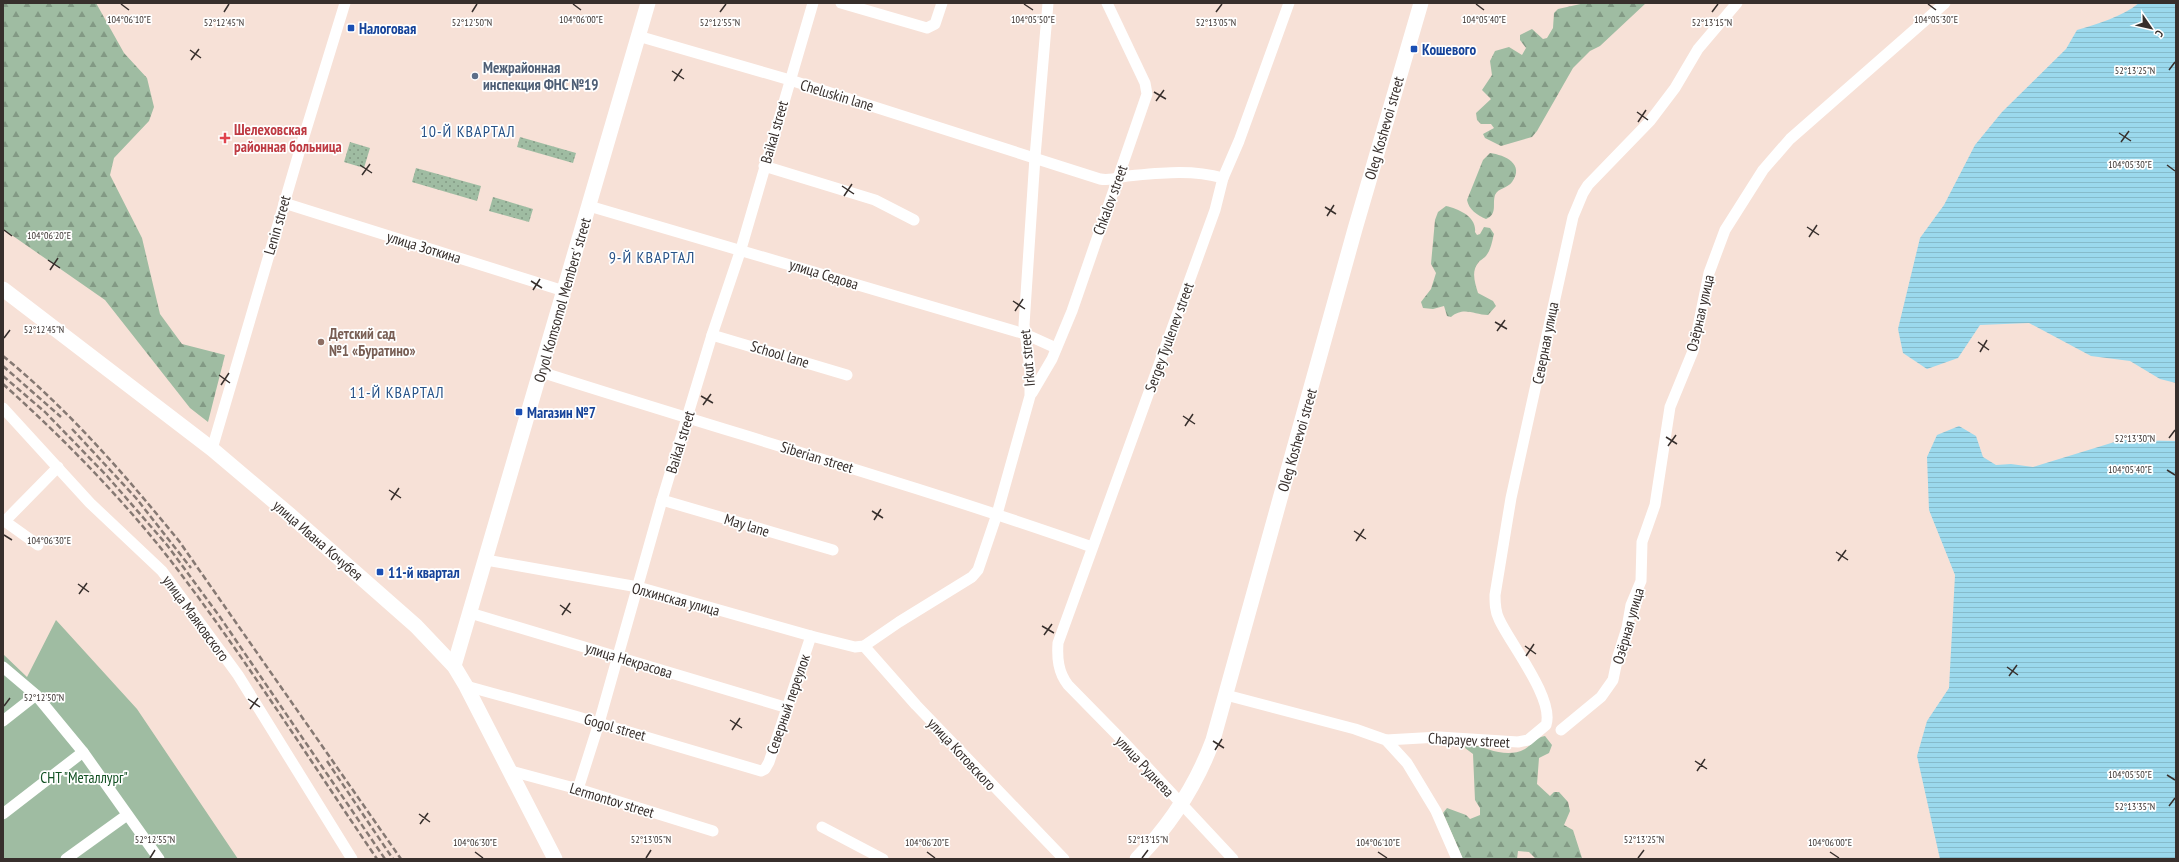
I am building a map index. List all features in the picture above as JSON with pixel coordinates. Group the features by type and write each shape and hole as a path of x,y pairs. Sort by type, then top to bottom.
{"street":[{"name":"Lenin street","path":"212,449 284,203 345,3"},
{"name":"Oryol Komsomol Members' street","path":"454,666 648,3"},
{"name":"Baikal street","path":"578,790 599,723 662,500 712,335 741,249 764,166 813,3"},
{"path":"841,3 927,28 934,26 942,3"},
{"name":"Irkut street","path":"864,646 899,622 972,577 978,570 997,514 1030,396 1030,369 1024,325 1035,157 1048,3"},
{"name":"Chkalov street","path":"1030,396 1049,364 1072,311 1147,91 1145,83 1107,3"},
{"name":"Sergey Tyulenev street","path":"1060,671 1057,658 1058,642 1212,217 1223,178 1239,141 1289,3"},
{"name":"Oleg Koshevoi street","path":"1137,859 1156,840 1182,805 1208,753 1226,695 1355,229 1421,3"},
{"name":"Северная улица","path":"1546,725 1547,719 1540,692 1523,658 1499,619 1495,608 1495,595 1511,498 1527,434 1553,302 1573,217 1582,193 1588,185 1650,121 1675,88 1698,49 1737,3"},
{"name":"Озёрная улица","path":"1561,730 1602,697 1614,680 1618,656 1628,628 1631,605 1641,581 1643,556 1642,542 1655,505 1670,407 1693,351 1709,273 1725,230 1763,170 1790,138 1945,3"},
{"name":"Cheluskin lane","path":"638,36 790,80 1100,179 1108,180 1180,171 1199,172 1223,178"},
{"path":"764,166 875,200 914,220"},
{"name":"улица Зоткина","path":"284,203 564,291"},
{"name":"улица Седова","path":"589,206 741,249 1025,334 1056,348"},
{"name":"улица Ивана Кочубея","path":"3,289 212,449 416,626 454,666 466,686 555,859"},
{"name":"School lane","path":"712,335 847,375"},
{"name":"Siberian street","path":"541,372 997,514 1092,547"},
{"name":"улица Маяковского","path":"3,408 7,415 58,467 90,503 162,571 238,675 352,859"},
{"path":"38,545 4,520 58,467"},
{"name":"May lane","path":"662,500 833,550"},
{"name":"Олхинская улица","path":"486,560 638,587 811,636 852,646 864,646"},
{"name":"улица Некрасова","path":"470,613 788,708"},
{"name":"Северный переулок","path":"763,771 769,762 811,636"},
{"name":"улица Котовского","path":"864,646 916,705 1064,859"},
{"path":"3,667 36,695 83,752 158,859"},
{"name":"улица Руднева","path":"1060,671 1068,685 1233,859"},
{"name":"Gogol street","path":"466,686 710,755 753,771 763,771"},
{"path":"3,721 36,695"},
{"name":"Chapayev street","path":"1226,695 1355,729 1386,740 1439,737 1518,742 1528,740 1546,725"},
{"name":"Chapayev street","path":"1386,740 1407,763 1436,810 1457,859"},
{"path":"3,814 83,752"},
{"name":"Lermontov street","path":"511,771 713,831"},
{"path":"66,859 127,815"},
{"path":"822,827 883,859"}],"green space":[{"path":"3,3 96,3 124,53 147,78 154,107 149,121 114,158 110,175 142,238 160,314 182,344 225,355 208,422 190,408 105,300 3,229"},
{"path":"1585,3 1646,3 1600,46 1590,51 1573,68 1537,131 1532,137 1501,146 1485,138 1483,134 1494,128 1491,124 1481,124 1477,120 1476,113 1491,99 1482,90 1492,75 1490,61 1495,51 1509,47 1522,55 1526,48 1520,40 1520,35 1532,29 1543,39 1547,38 1553,28 1554,13 1558,9"},
{"path":"520,137 576,153 573,163 517,147"},
{"path":"350,142 370,148 364,168 344,162"},
{"path":"1490,153 1507,158 1515,165 1516,170 1512,182 1496,193 1493,212 1490,217 1486,219 1474,212 1467,200 1483,160"},
{"path":"416,168 481,186 477,201 412,182"},
{"path":"493,197 533,209 529,222 489,211"},
{"path":"1446,206 1466,214 1473,222 1477,235 1480,234 1484,227 1490,228 1494,234 1489,252 1478,263 1474,274 1478,293 1493,301 1496,306 1488,315 1460,312 1451,317 1447,316 1444,306 1433,309 1423,308 1421,302 1431,289 1436,273 1431,264 1435,220 1438,212"},
{"name":"СНТ \"Металлург\"","path":"56,620 137,709 238,859 3,859 3,654 27,677"},
{"path":"1545,736 1552,745 1549,753 1539,758 1537,784 1550,796 1554,792 1559,792 1568,802 1570,811 1564,825 1573,830 1582,858 1585,859 1536,859 1529,852 1518,851 1517,859 1463,859 1443,813 1447,808 1466,815 1470,819 1480,815 1480,808 1475,800 1473,754 1465,748 1466,745 1469,744 1497,752 1511,753 1525,749 1537,739"}],"water":[{"path":"2139,3 2176,3 2176,383 2160,379 2130,361 2091,356 2029,323 1980,325 1958,358 1927,369 1903,353 1898,329 1920,238 1944,205 1975,145 2002,112 2066,49 2077,30 2101,23 2125,12"},
{"path":"1959,426 1976,436 1983,457 1996,465 2011,464 2033,467 2121,440 2176,441 2176,859 1940,859 1917,756 1927,721 1949,688 1955,575 1929,510 1927,457 1937,435"}],"railway":[{"path":"3,356 27,376 96,444 179,541 401,859"},
{"path":"3,366 61,417"},
{"path":"3,376 45,412 107,476 167,545 220,617 385,859"},
{"path":"3,384 48,425 112,491 171,561 250,671 377,859"},
{"path":"72,429 136,498 191,568"},
{"path":"327,761 393,859"}],"place":[{"name":"Налоговая","path":"351,28"},
{"name":"Кошевого","path":"1414,49"},
{"name":"Межрайонная инспекция ФНС №19","path":"475,76"},
{"name":"Шелеховская районная больница","path":"225,138"},
{"name":"Детский сад №1 «Буратино»","path":"321,342"},
{"name":"Магазин №7","path":"519,412"},
{"name":"11-й квартал","path":"380,572"}],"district":[{"name":"10-Й КВАРТАЛ","path":"468,131"},
{"name":"9-Й КВАРТАЛ","path":"652,257"},
{"name":"11-Й КВАРТАЛ","path":"397,392"}]}
